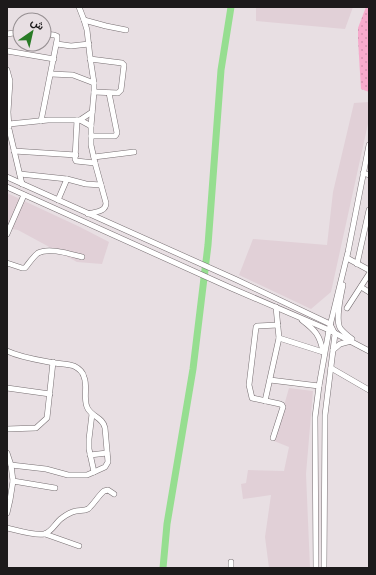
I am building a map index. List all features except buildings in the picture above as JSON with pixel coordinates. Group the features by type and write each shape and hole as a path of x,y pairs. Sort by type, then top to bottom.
{"street":[{"path":"79,7 87,30 94,83 91,126 94,160 106,203 104,210 88,214"},
{"path":"84,20 126,30"},
{"path":"41,121 57,40 57,36 52,35"},
{"path":"56,44 71,46 89,44"},
{"path":"7,51 54,59"},
{"path":"90,59 124,64 121,90 118,93 94,92"},
{"path":"7,71 10,81 8,131 22,184"},
{"path":"51,74 73,75 94,83"},
{"path":"91,136 114,136 117,133 109,93"},
{"path":"78,120 92,112"},
{"path":"9,124 78,120 91,126"},
{"path":"78,120 76,161 94,160 134,152"},
{"path":"369,145 347,255 338,317 338,323 344,332 369,351"},
{"path":"14,151 76,155"},
{"path":"363,173 369,175"},
{"path":"20,174 67,179 86,184 101,185"},
{"path":"7,177 237,280 330,324 335,334 325,415 324,568"},
{"path":"58,200 67,179"},
{"path":"7,187 231,288 329,330 369,351"},
{"path":"8,230 24,195"},
{"path":"358,264 367,229 369,210"},
{"path":"7,263 25,268 40,252 49,251 58,251 82,256"},
{"path":"347,255 358,264 369,270"},
{"path":"316,568 315,417 324,354 347,255"},
{"path":"347,308 369,274"},
{"path":"361,287 369,292"},
{"path":"265,401 279,338 276,307"},
{"path":"295,315 312,328 319,337 324,354"},
{"path":"273,438 283,407 280,404 252,398 249,385 255,329 257,326 278,325"},
{"path":"279,338 324,354"},
{"path":"333,350 340,344 351,341"},
{"path":"7,351 20,356 73,366 81,371 84,376 87,408 104,423 107,453 107,465 87,475 68,475 46,469 9,464"},
{"path":"7,430 36,428 47,418 53,362"},
{"path":"331,368 369,390"},
{"path":"270,380 319,386"},
{"path":"7,388 50,394"},
{"path":"92,414 89,439 90,455 94,472"},
{"path":"7,453 13,481 7,513"},
{"path":"90,455 107,453"},
{"path":"13,481 55,488"},
{"path":"45,534 69,513 87,509 104,491 108,490 114,494"},
{"path":"7,528 45,534 79,546"},
{"path":"231,568 232,562"}],"shaded area":[{"path":"256,7 353,7 345,29 256,21"},
{"path":"366,7 369,7 369,92 361,89 358,40 358,28"},
{"path":"369,102 369,119 331,292 311,309 239,275 253,239 327,245 333,192 354,103"},
{"path":"7,193 109,242 102,264 77,262 18,230 7,228"},
{"path":"289,388 313,391 306,474 310,568 269,568 265,537 271,495 243,499 241,484 246,483 248,470 284,471 289,447 274,441"}],"waterway":[{"path":"163,568 167,524 193,369 208,245 221,70 231,7"}]}
